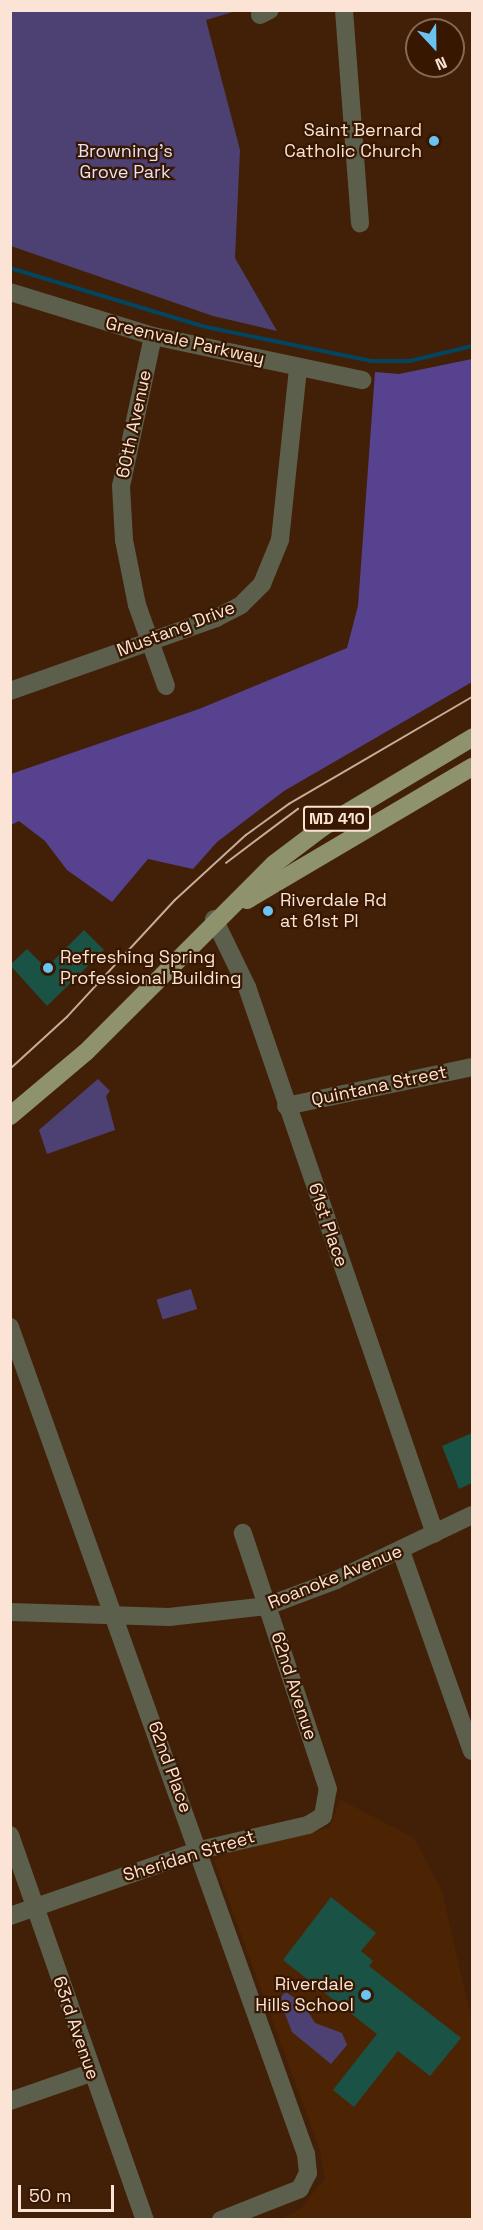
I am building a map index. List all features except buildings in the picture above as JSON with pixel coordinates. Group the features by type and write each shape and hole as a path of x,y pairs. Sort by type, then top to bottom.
{"main road":[{"name":"MD 410","path":"10,1116 86,1052 214,919 323,827 472,738"},
{"name":"MD 410","path":"214,919 472,767"}],"street":[{"path":"344,10 360,223"},
{"name":"Greenvale Parkway","path":"10,292 153,336 362,380"},
{"name":"60th Avenue","path":"153,336 121,486 129,572 148,640 166,686"},
{"name":"Mustang Drive","path":"11,690 241,605 270,571 280,540 298,368"},
{"name":"61st Place","path":"214,919 247,987 435,1534"},
{"name":"Quintana Street","path":"286,1106 472,1066"},
{"name":"62nd Place","path":"10,1327 200,1850 306,2154 305,2182 281,2198 221,2220"},
{"name":"Roanoke Avenue","path":"10,1612 196,1616 267,1606 401,1551 472,1515"},
{"name":"62nd Avenue","path":"243,1533 322,1771"},
{"path":"401,1551 472,1751"},
{"name":"Sheridan Street","path":"10,1916 200,1850 317,1821 328,1806 322,1771"},
{"name":"63rd Avenue","path":"10,1835 91,2073 145,2220"},
{"path":"10,2101 91,2073"}],"shaded area":[{"path":"472,359 472,682 284,791 217,842 193,869 148,859 112,902 67,870 45,841 19,821 11,825 11,774 199,709 347,648 358,606 375,372 399,374"},
{"path":"341,1800 414,1838 442,1892 472,2022 472,2219 282,2219 301,2208 325,2179 320,2150 214,1860 244,1846 329,1828"}],"green space":[{"name":"Browning's Grove Park","path":"11,10 236,11 206,20 240,150 235,258 277,331 213,316 11,246"},
{"path":"98,1079 110,1091 106,1096 115,1130 47,1154 39,1130"},
{"path":"191,1289 197,1309 163,1320 157,1300"},
{"path":"286,1992 303,2004 315,2023 342,2033 347,2045 331,2064 292,2032 279,1998"}],"waterway":[{"path":"10,268 206,327 372,361 410,361 472,346"}],"tram line":[{"path":"10,1069 67,1017 175,900 246,835 289,804 472,697"},
{"path":"226,863 298,809"}],"place":[{"name":"Saint Bernard Catholic Church","path":"434,141"},
{"name":"Riverdale Rd at 61st Pl","path":"268,911"},
{"name":"Refreshing Spring Professional Building","path":"48,968"},
{"name":"Riverdale Hills School","path":"366,1995"}]}
